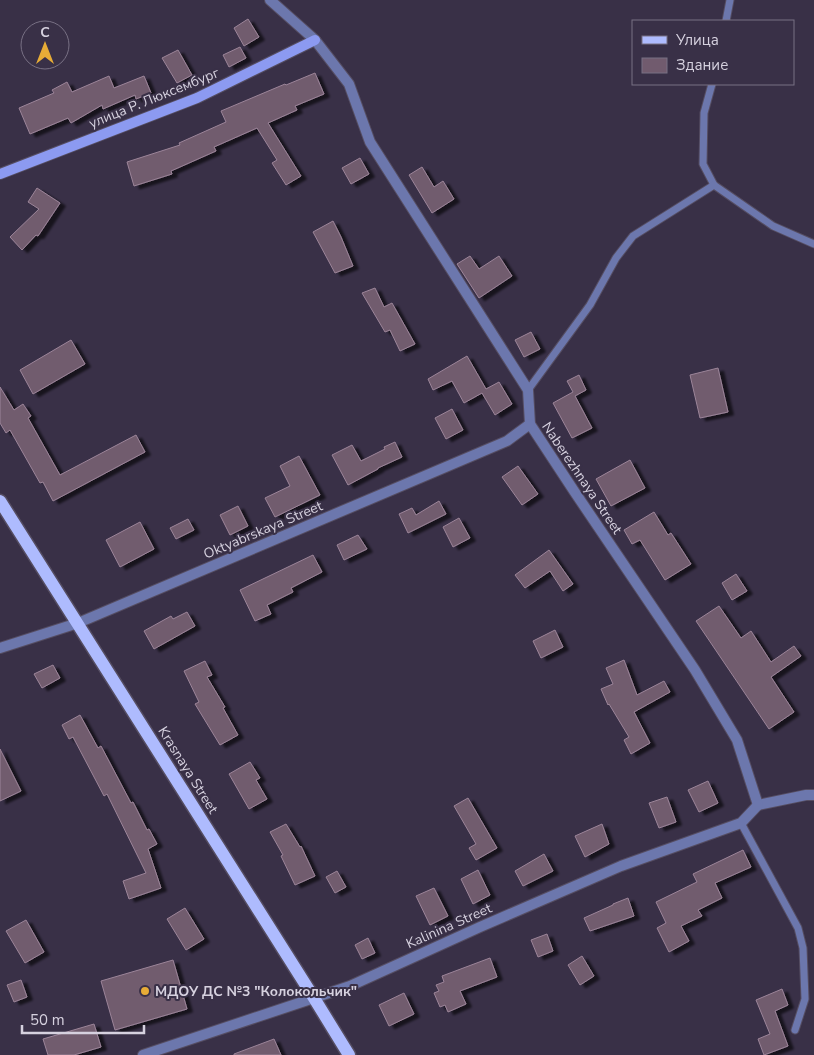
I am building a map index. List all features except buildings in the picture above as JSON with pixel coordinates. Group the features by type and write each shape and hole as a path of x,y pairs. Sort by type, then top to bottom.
{"main road":[{"name":"Krasnaya Street","path":"0,501 349,1055"}],"street":[{"name":"Naberezhnaya Street","path":"270,0 315,40 349,84 370,142 528,390 530,424 695,670 728,724 737,740 758,804"},
{"name":"улица Р. Люксембург","path":"0,174 197,98 315,40"},
{"name":"Oktyabrskaya Street","path":"0,648 78,623 507,441 530,424"},
{"path":"758,804 814,795"},
{"name":"Kalinina Street","path":"143,1055 350,986 621,866 741,823 758,804"}],"lane":[{"path":"726,20 730,0"},
{"path":"712,85 704,113 703,164 714,185 773,226 814,244"},
{"path":"528,390 590,305 616,258 633,236 714,185"},
{"path":"741,823 798,928 803,948 805,999 795,1030"}],"place":[{"name":"МДОУ ДС №3 \"Колокольчик\"","path":"145,991"}]}
